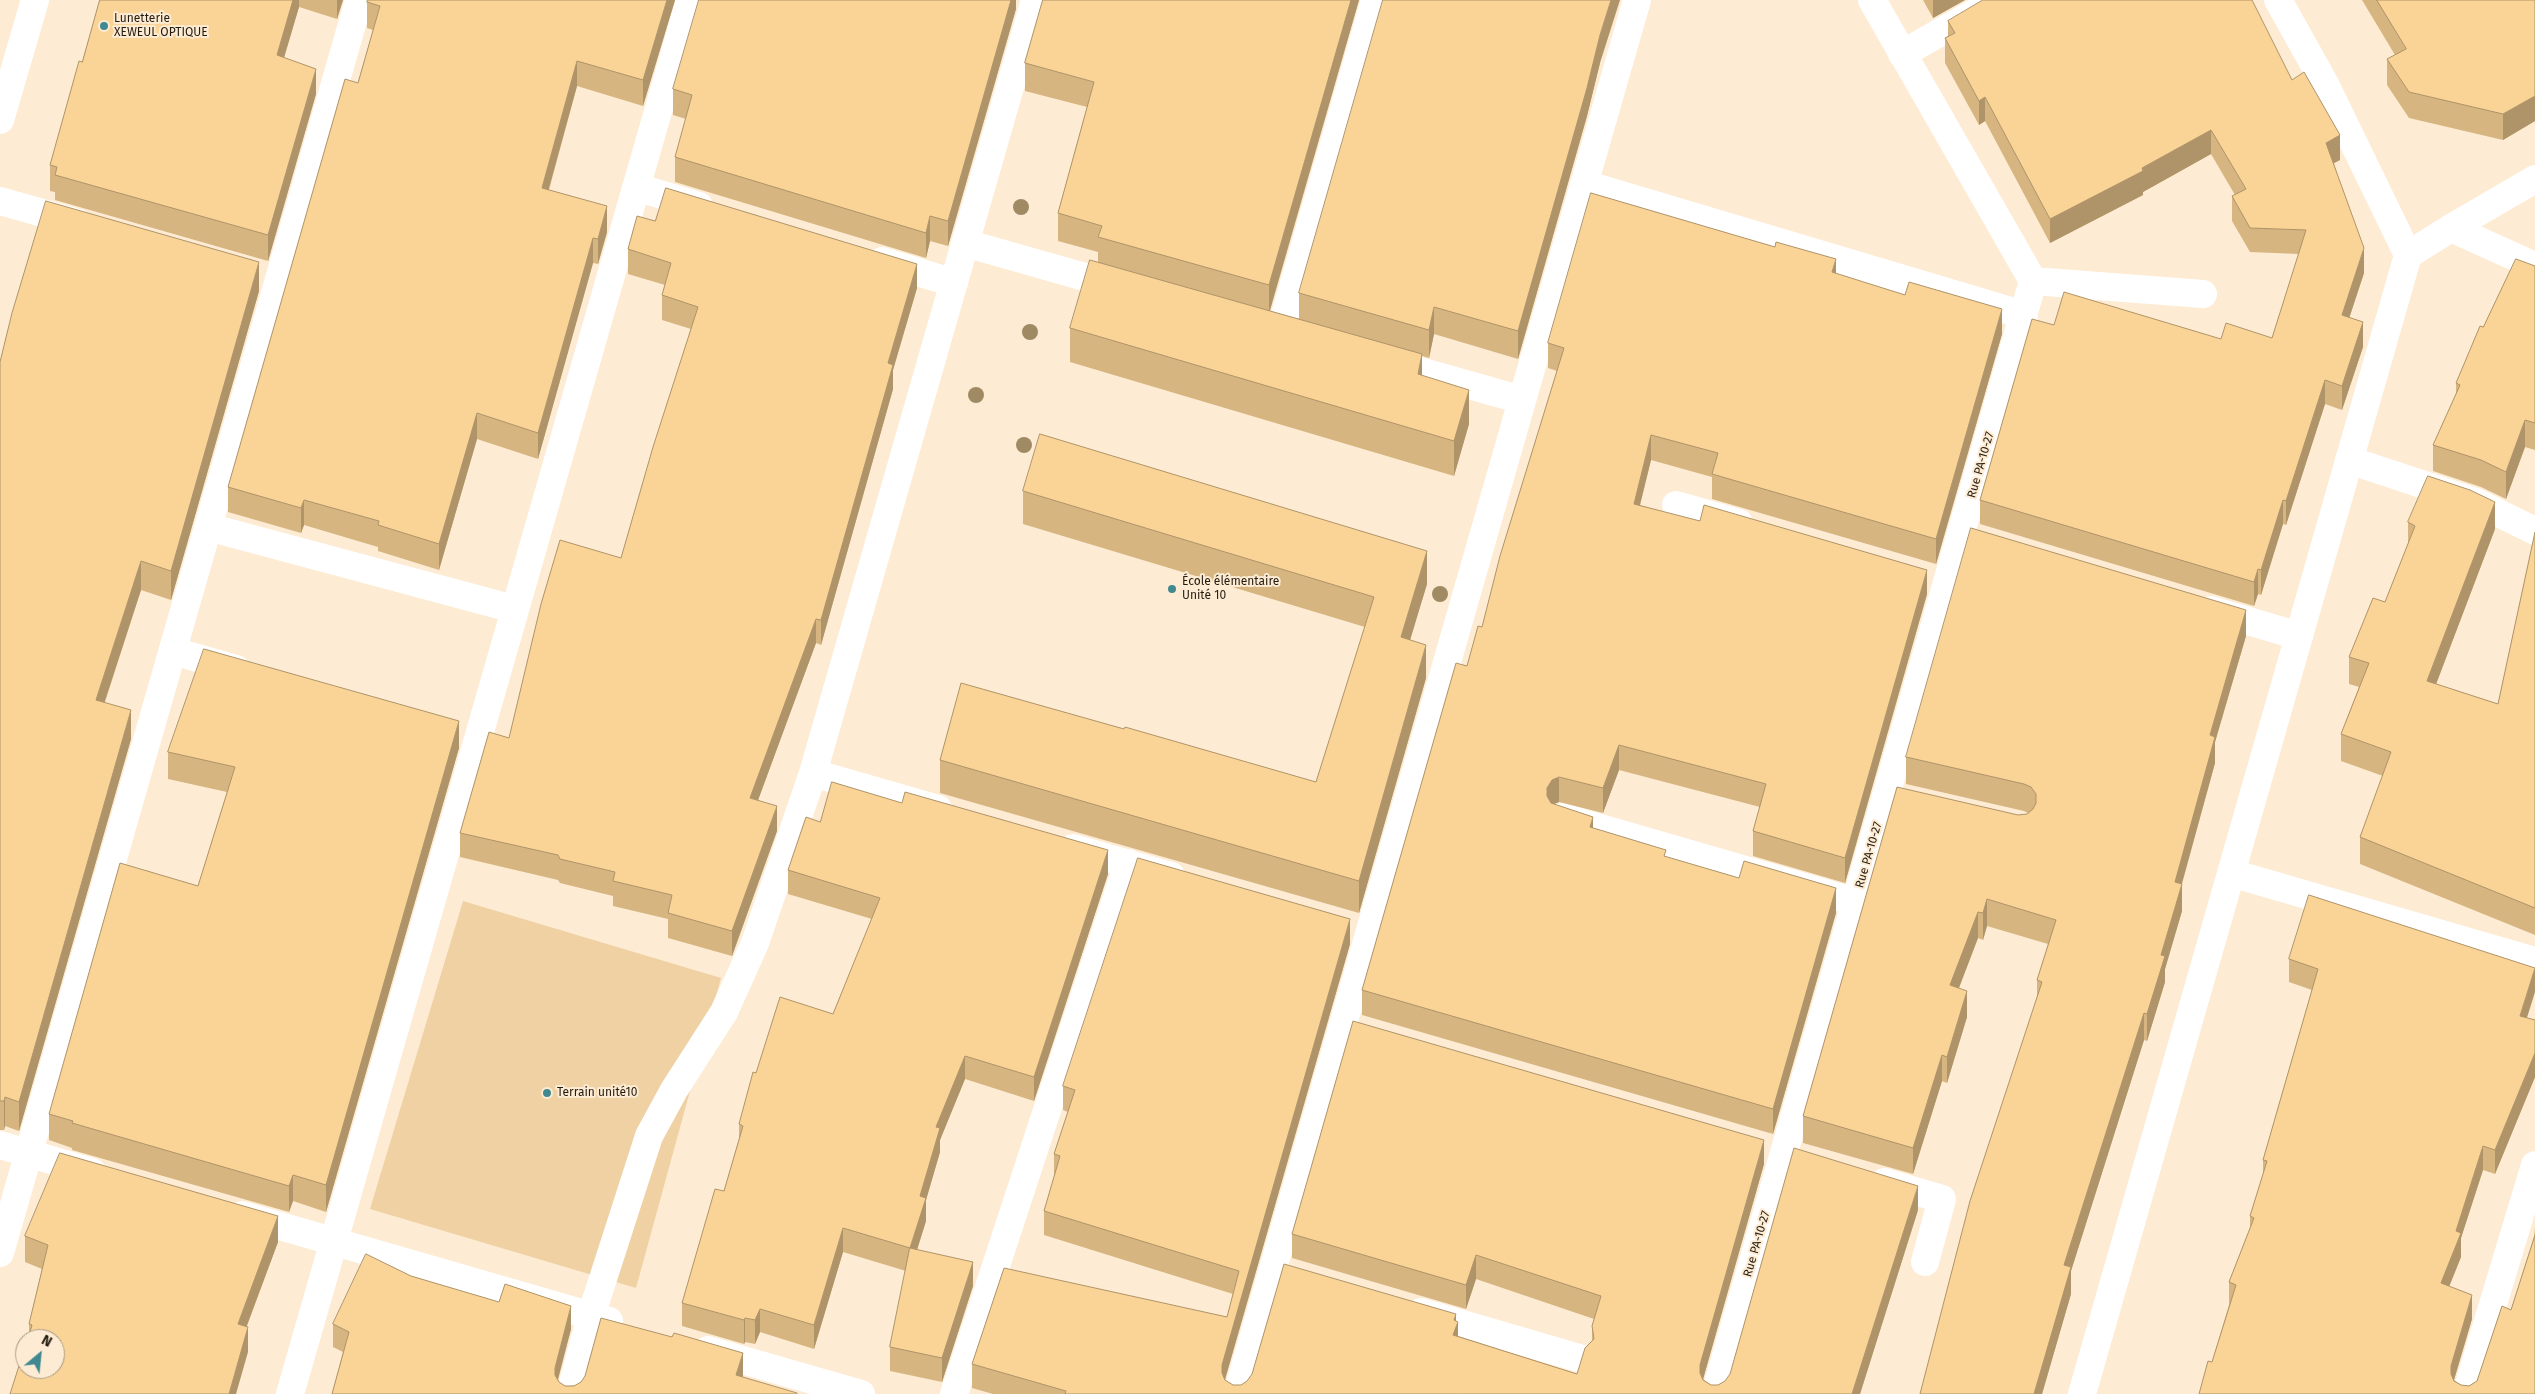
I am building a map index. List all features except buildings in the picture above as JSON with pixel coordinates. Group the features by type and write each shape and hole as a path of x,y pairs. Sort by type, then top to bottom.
{"street":[{"path":"0,120 35,0"},
{"path":"0,1253 208,527 269,277 359,0"},
{"path":"290,1394 690,0"},
{"path":"570,1394 591,1316 649,1136 674,1090 724,1012 755,943 813,773 1035,0"},
{"path":"1280,332 1375,0"},
{"path":"1237,1394 1273,1269 1353,1029 1370,933 1637,0"},
{"path":"1872,0 2033,281 2203,294"},
{"path":"1902,54 1996,0"},
{"path":"2278,0 2325,84 2408,255"},
{"path":"2082,1394 2408,255 2535,179"},
{"path":"1584,184 2024,315"},
{"path":"636,187 720,212"},
{"path":"0,202 106,231"},
{"path":"2451,228 2535,266"},
{"path":"965,243 1146,294"},
{"path":"860,255 954,283"},
{"name":"Rue PA-10-27","path":"1715,1394 1774,1150 1856,902 1896,797 1947,584 2033,281"},
{"path":"1251,324 1308,340"},
{"path":"1364,356 1522,400"},
{"path":"2349,460 2476,502 2535,531"},
{"path":"1676,505 1760,530"},
{"path":"208,527 514,609"},
{"path":"1961,535 1989,543"},
{"path":"1919,576 1947,584"},
{"path":"2186,602 2299,636"},
{"path":"173,651 259,676"},
{"path":"450,729 478,737"},
{"path":"813,773 966,817"},
{"path":"1562,817 1856,902"},
{"path":"1052,842 1193,882"},
{"path":"954,1394 1128,864"},
{"path":"2231,873 2535,961"},
{"path":"1342,925 1370,933"},
{"path":"0,1145 114,1178"},
{"path":"1774,1150 1812,1161"},
{"path":"2466,1394 2535,1165"},
{"path":"1858,1174 1942,1199 1925,1262"},
{"path":"219,1208 635,1329"},
{"path":"1273,1269 1302,1278"},
{"path":"1397,1305 1579,1358"},
{"path":"681,1342 861,1394"}],"shaded area":[{"name":"Terrain unité10","path":"463,901 721,978 636,1288 370,1209"}],"place":[{"name":"Lunetterie XEWEUL OPTIQUE","path":"104,26"},
{"name":"École élémentaire Unité 10","path":"1172,589"},
{"name":"Terrain unité10","path":"547,1093"}]}
